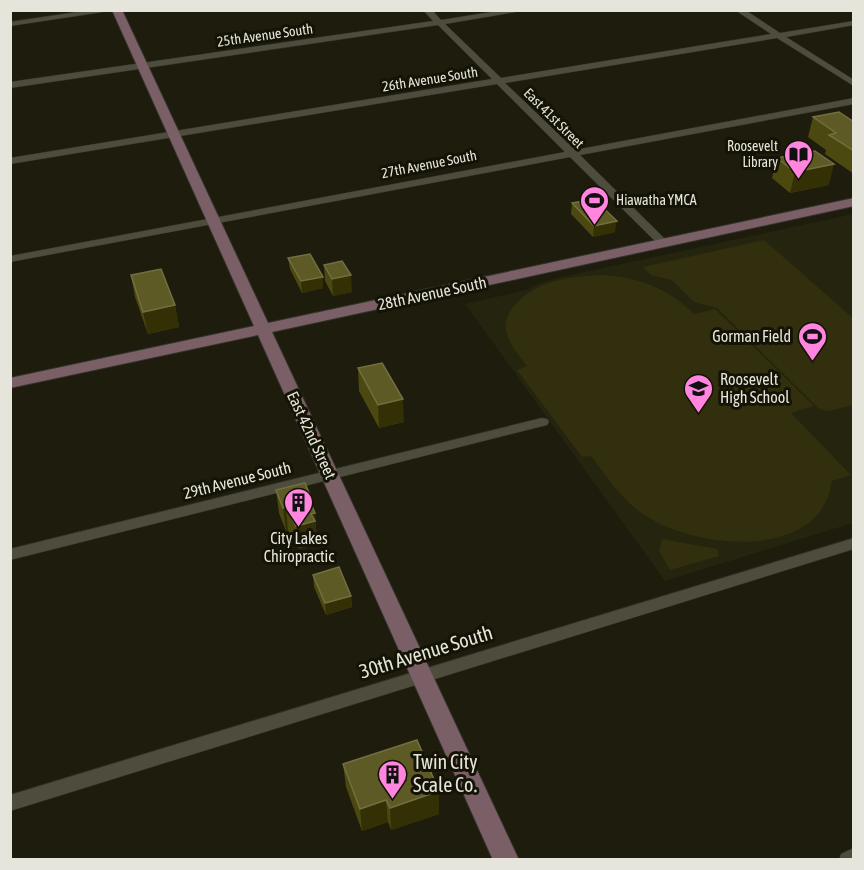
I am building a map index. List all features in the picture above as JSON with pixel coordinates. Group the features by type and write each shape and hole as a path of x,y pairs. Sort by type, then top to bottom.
{"street":[{"path":"10,24 115,10"},
{"name":"East 42nd Street","path":"115,10 143,66 261,330 330,474 506,860"},
{"name":"East 41st Street","path":"427,10 663,243"},
{"name":"25th Avenue South","path":"10,85 523,10"},
{"path":"739,10 854,84"},
{"name":"26th Avenue South","path":"10,161 854,23"},
{"name":"27th Avenue South","path":"10,259 854,101"},
{"name":"28th Avenue South","path":"10,383 854,202"},
{"name":"29th Avenue South","path":"10,555 542,422"},
{"name":"30th Avenue South","path":"10,803 854,543"},
{"path":"848,860 854,857"}],"shaded area":[{"name":"Roosevelt High School","path":"853,214 853,523 665,581 465,304 526,290 539,283 561,277"},
{"name":"Gorman Field","path":"764,240 853,318 853,405 829,411 819,409 717,308 694,302 672,280 651,275 643,267"},
{"name":"Roosevelt High School","path":"605,275 653,286 675,298 694,314 715,309 814,406 791,413 851,475 832,481 823,507 805,525 781,536 754,541 724,541 695,536 668,527 637,510 616,489 591,456 582,457 517,370 527,366 507,335 506,324 513,307 534,289 568,278"},
{"path":"662,539 717,549 719,556 670,570 659,551"}],"building":[{"path":"839,112 854,122 854,151 829,135 836,133 813,117"},
{"path":"815,151 834,164 795,172 777,158"},
{"path":"594,199 617,221 594,226 572,203"},
{"path":"310,254 323,277 301,281 288,258"},
{"path":"342,261 351,275 332,279 324,265"},
{"path":"161,269 175,305 143,312 131,275"},
{"path":"382,363 403,399 378,405 358,368"},
{"path":"305,483 312,500 310,501 315,513 311,514 315,521 296,526 286,507 283,508 276,490"},
{"path":"339,567 351,596 325,603 313,575"},
{"path":"417,740 439,791 390,808 386,800 360,809 343,764"}],"place":[{"name":"Roosevelt Library","path":"799,180"},
{"name":"Hiawatha YMCA","path":"595,226"},
{"name":"Gorman Field","path":"812,362"},
{"name":"Roosevelt High School","path":"699,414"},
{"name":"City Lakes Chiropractic","path":"299,528"},
{"name":"Twin City Scale Co.","path":"392,800"}]}
